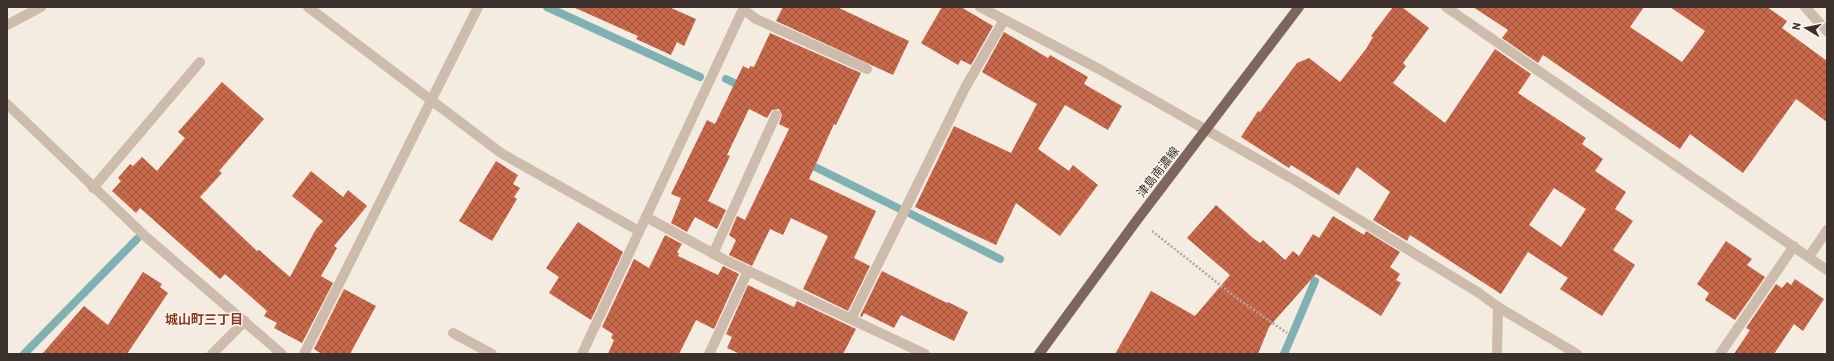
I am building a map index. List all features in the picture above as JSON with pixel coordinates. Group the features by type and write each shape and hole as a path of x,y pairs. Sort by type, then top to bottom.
{"main road":[{"name":"津島南濃線","path":"1039,354 1137,220 1299,7"}],"street":[{"path":"7,25 41,7"},
{"path":"308,7 501,153 640,231"},
{"path":"304,354 478,7"},
{"path":"980,7 1099,69 1296,181 1479,293 1498,307 1577,354"},
{"path":"1446,7 1827,270"},
{"path":"1805,7 1827,31"},
{"path":"582,354 744,8 756,19 867,69"},
{"path":"851,319 965,88 1004,20"},
{"path":"93,188 200,62"},
{"path":"7,104 93,188 145,236 282,354"},
{"path":"713,254 776,115"},
{"path":"646,217 713,254 925,354"},
{"path":"1809,257 1827,230"},
{"path":"1720,354 1794,246"},
{"path":"709,354 748,271"},
{"path":"1497,354 1498,307"},
{"path":"212,354 245,321"},
{"path":"453,333 492,354"}],"path":[{"path":"1137,220 1234,296 1287,332"}],"building":[{"path":"573,7 669,7 696,19 684,46 677,42 671,55 636,39 638,36"},
{"path":"783,7 837,7 909,41 893,75 776,21"},
{"path":"942,7 961,7 993,26 971,65 961,60 958,65 921,43"},
{"path":"1393,7 1402,7 1429,28 1403,63 1406,66 1393,83 1445,123 1495,49 1531,74 1518,93 1586,138 1582,144 1603,159 1595,171 1626,192 1615,209 1633,221 1613,250 1635,265 1602,316 1560,289 1568,278 1528,252 1501,294 1410,235 1407,241 1373,220 1390,192 1357,167 1339,195 1291,165 1289,168 1241,137 1258,111 1260,112 1297,63 1309,58 1340,82 1366,49 1373,37 1371,36","holes":["1554,188 1586,209 1561,247 1529,225"]},
{"path":"1473,7 1644,7 1630,27 1682,62 1705,31 1670,7 1767,7 1787,21 1782,28 1827,61 1827,122 1796,99 1743,173 1690,134 1680,149 1543,55 1538,63 1502,38 1508,30"},
{"path":"1004,32 1048,58 1050,55 1088,77 1084,84 1122,106 1108,130 1065,105 1038,149 1069,171 1073,165 1098,185 1060,236 1016,203 996,245 915,207 954,126 1011,153 1037,104 982,72"},
{"path":"770,33 861,73 836,125 834,124 809,179 876,211 854,258 870,266 848,311 803,289 828,236 791,218 783,235 770,229 752,266 729,255 736,240 729,235 737,216 745,220 789,129 779,124 782,115 779,109 772,110 767,118 749,109 727,155 730,156 708,201 726,210 717,229 695,217 687,232 671,223 681,198 671,194 707,120 715,124 743,66 749,69 750,66 754,67"},
{"path":"222,82 264,119 219,171 222,173 200,197 257,251 259,250 290,277 316,229 323,221 292,196 311,171 343,197 348,190 367,206 334,246 337,248 321,276 333,283 302,343 274,328 277,323 264,316 267,311 225,274 220,279 140,208 136,213 112,191 121,181 118,178 130,164 133,166 142,157 157,171 185,138 178,132"},
{"path":"496,161 518,175 513,184 520,188 514,197 517,199 492,241 459,221"},
{"path":"1216,205 1253,238 1260,243 1263,240 1285,260 1293,251 1299,256 1313,234 1319,238 1333,216 1364,235 1366,231 1400,252 1390,267 1400,274 1396,280 1401,283 1381,316 1316,274 1269,327 1258,354 1115,354 1151,291 1195,316 1230,275 1187,238"},
{"path":"578,222 623,252 591,320 549,293 559,277 546,268"},
{"path":"665,235 682,244 677,252 679,254 678,256 718,275 723,266 739,274 714,329 696,320 679,354 608,354 614,340 611,338 613,334 602,327 634,259 649,268"},
{"path":"1726,241 1752,259 1747,265 1765,277 1735,320 1705,300 1709,293 1697,284"},
{"path":"882,271 968,312 954,341 901,315 894,328 864,313 862,317 860,316"},
{"path":"143,272 162,284 160,287 168,293 127,354 42,354 84,306 108,325"},
{"path":"1795,279 1824,299 1803,331 1794,324 1774,354 1734,354 1750,330 1746,328 1776,284 1782,288 1787,282 1791,285"},
{"path":"748,285 794,307 797,301 856,329 843,354 740,354 727,348 732,337 726,334"},
{"path":"344,289 376,306 350,354 322,354 314,349"}],"waterway":[{"path":"547,7 700,77"},
{"path":"726,79 745,88"},
{"path":"805,162 898,208"},
{"path":"911,214 1000,259"},
{"path":"24,354 137,239"},
{"path":"1284,354 1315,281"}],"district":[{"name":"城山町三丁目","path":"204,319"}]}
